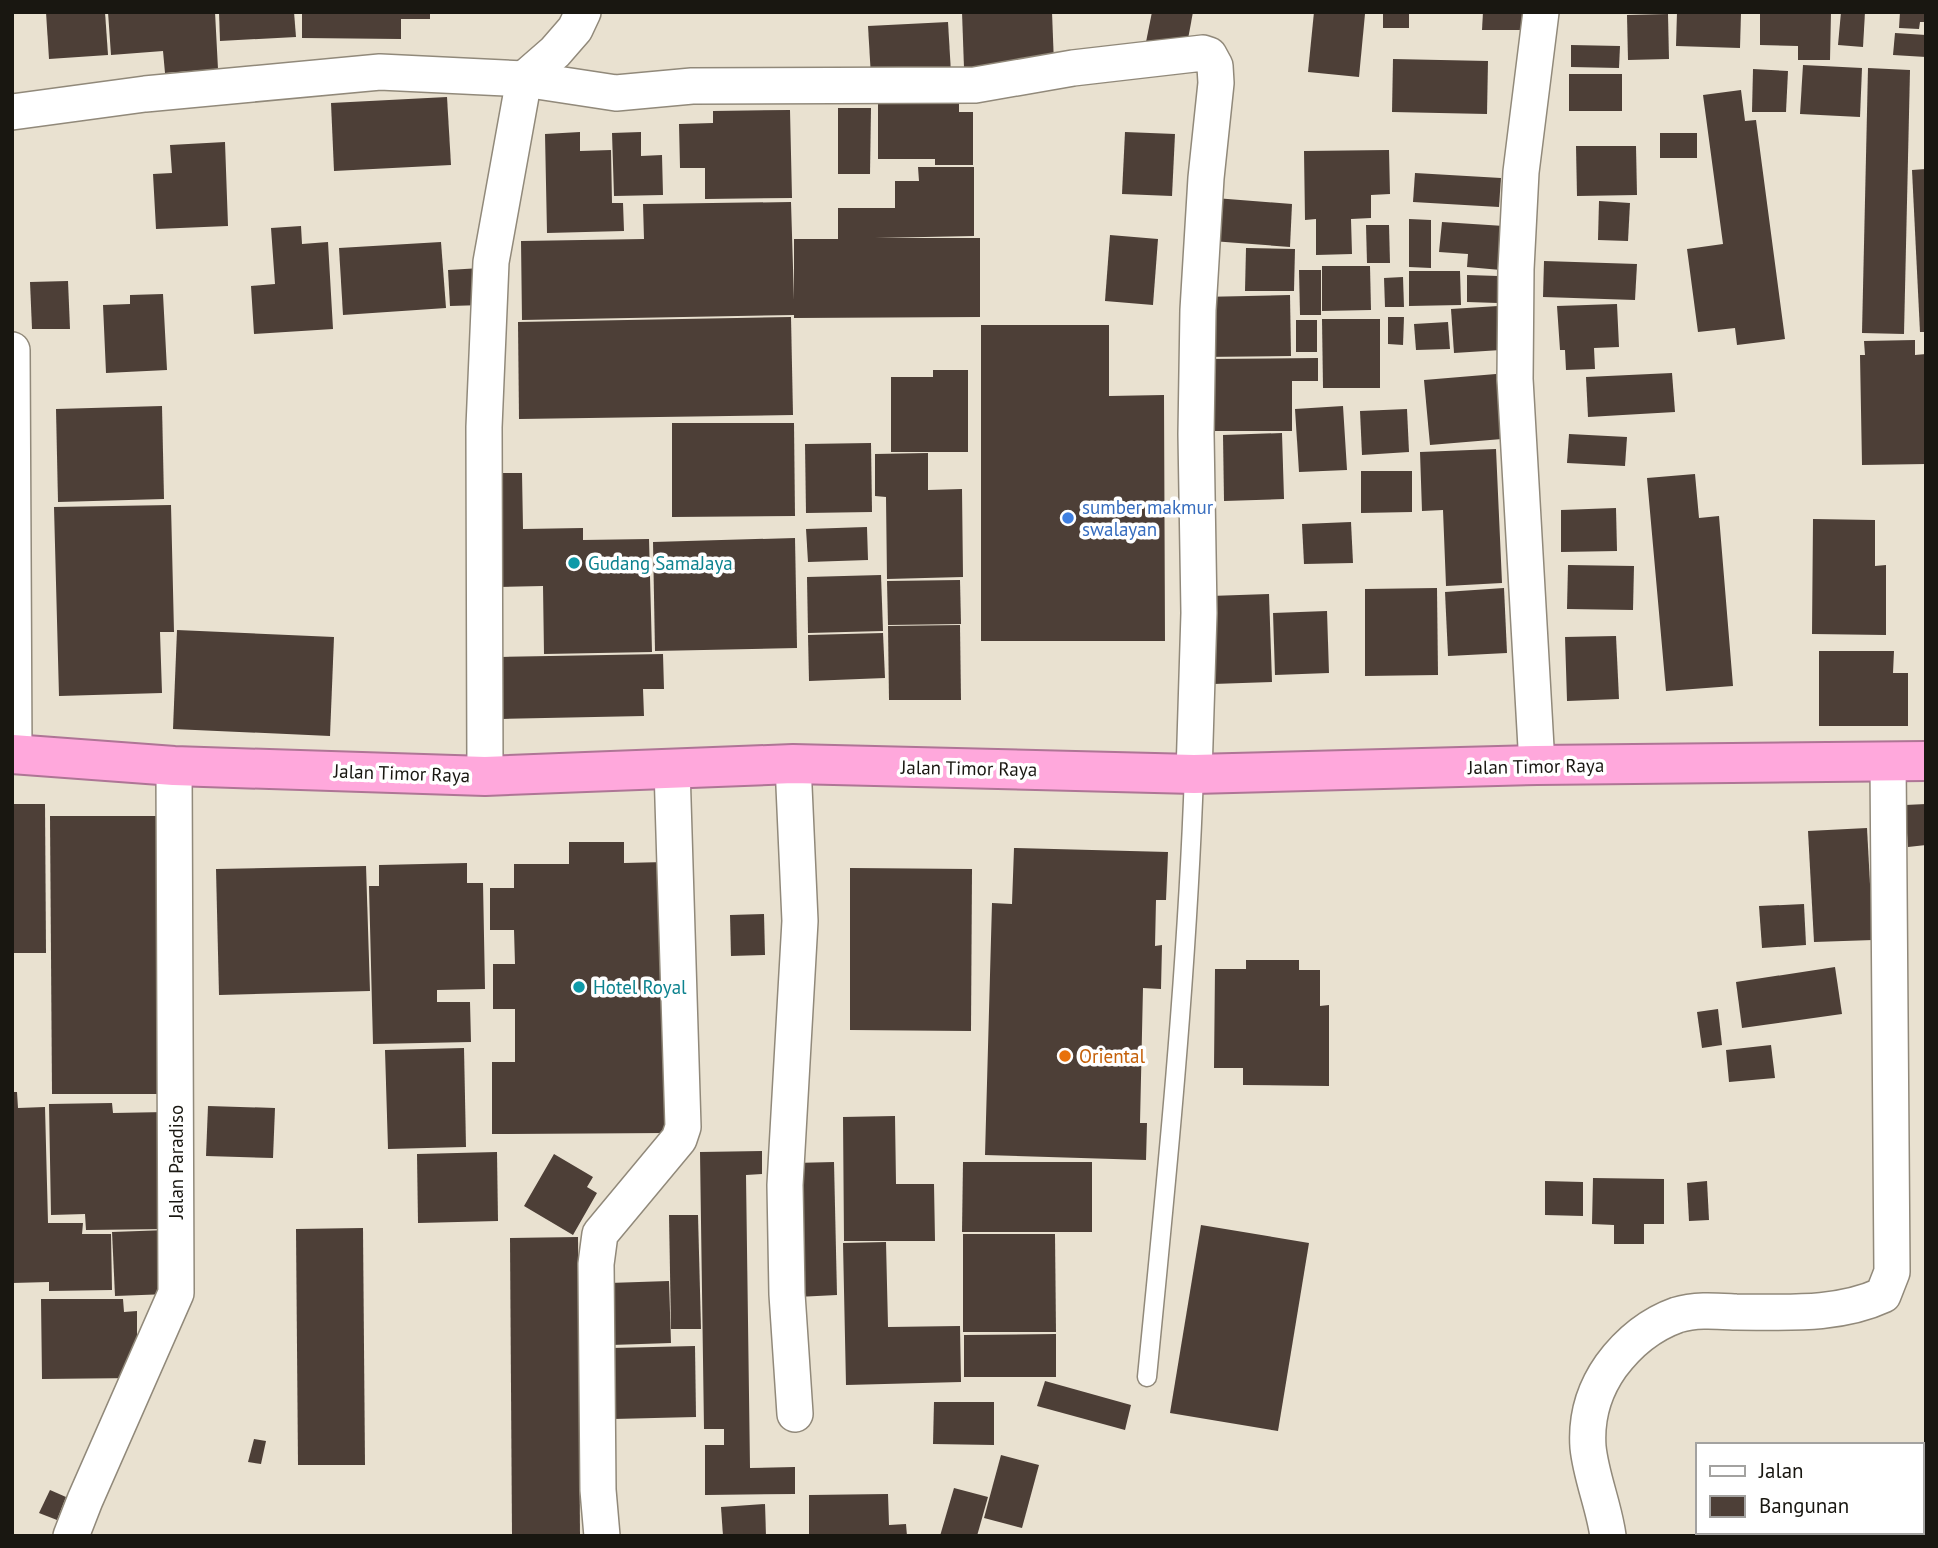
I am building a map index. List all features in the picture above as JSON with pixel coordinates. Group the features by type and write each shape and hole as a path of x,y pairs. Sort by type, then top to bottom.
{"highway":[{"name":"Jalan Timor Raya","path":"13,754 174,766 485,776 793,764 1194,774 1537,765 1926,761"}],"street":[{"path":"485,776 484,427 491,262 524,79 555,52 575,29 583,12"},
{"path":"1537,765 1515,379 1516,269 1521,172 1541,12"},
{"path":"12,112 145,94 380,72 524,79 616,93 692,86 975,85 1073,68 1203,53 1209,55 1215,66 1216,83 1206,178 1198,310 1196,434 1199,614 1194,774"},
{"path":"12,349 13,754"},
{"path":"1608,1536 1588,1447 1591,1404 1603,1378 1624,1349 1651,1327 1679,1314 1702,1311 1828,1310 1863,1304 1883,1295 1892,1272 1888,761"},
{"path":"793,764 800,921 785,1185 787,1294 795,1414"},
{"name":"Jalan Paradiso","path":"71,1536 176,1293 174,766"},
{"path":"602,1536 598,1490 596,1291 600,1234 679,1139 682,1127 672,768"}],"lane":[{"path":"1147,1377 1172,1125 1191,866 1194,774"}],"building":[{"path":"46,12 105,12 108,55 49,59"},
{"path":"108,12 215,12 218,69 165,73 163,51 111,55"},
{"path":"219,12 294,12 296,37 220,41"},
{"path":"302,12 430,12 430,19 401,19 401,39 302,38"},
{"path":"962,12 1052,12 1054,64 964,68"},
{"path":"1152,12 1193,12 1186,50 1146,42"},
{"path":"1314,12 1365,14 1359,77 1308,72"},
{"path":"1383,12 1409,12 1409,28 1383,28"},
{"path":"1483,12 1526,12 1526,30 1482,30"},
{"path":"1677,12 1741,13 1740,48 1676,46"},
{"path":"1760,12 1831,12 1830,60 1798,60 1798,46 1760,45"},
{"path":"1841,12 1865,12 1863,47 1838,45"},
{"path":"1900,12 1926,12 1926,22 1920,22 1919,29 1899,28"},
{"path":"1668,14 1669,59 1628,60 1627,15"},
{"path":"948,22 951,73 871,77 868,26"},
{"path":"1895,33 1926,35 1926,57 1893,55"},
{"path":"1571,45 1620,46 1619,68 1571,67"},
{"path":"1393,59 1488,61 1487,114 1392,112"},
{"path":"1803,65 1862,68 1860,117 1800,114"},
{"path":"1868,68 1910,70 1904,334 1862,333"},
{"path":"1753,69 1788,71 1786,112 1752,112"},
{"path":"1569,74 1622,74 1622,111 1569,111"},
{"path":"1741,90 1745,121 1756,120 1785,339 1737,345 1735,328 1698,332 1687,249 1723,244 1703,95"},
{"path":"447,97 451,165 334,171 331,103"},
{"path":"878,99 959,100 959,112 973,112 973,165 935,165 935,159 878,159"},
{"path":"838,108 871,108 870,174 838,174"},
{"path":"790,110 792,198 705,199 705,168 680,168 679,124 713,123 713,111"},
{"path":"580,132 580,151 611,150 612,203 623,203 624,231 547,233 545,134"},
{"path":"641,132 641,156 662,155 663,195 614,196 612,133"},
{"path":"1125,132 1175,134 1172,196 1122,194"},
{"path":"1660,133 1697,133 1697,158 1660,158"},
{"path":"225,142 228,226 156,229 153,174 172,173 170,145"},
{"path":"1576,146 1636,146 1637,195 1577,196"},
{"path":"1389,150 1390,194 1371,195 1371,218 1351,219 1352,254 1316,255 1316,219 1305,220 1304,151"},
{"path":"918,167 974,167 974,236 875,238 980,238 980,317 794,318 794,315 522,320 521,241 644,239 643,204 791,202 794,300 794,239 838,239 838,208 895,208 895,181 919,181"},
{"path":"1926,169 1926,332 1920,332 1912,170"},
{"path":"1415,173 1501,178 1499,207 1413,202"},
{"path":"1215,198 1292,204 1290,247 1212,241"},
{"path":"1599,201 1630,203 1628,241 1598,240"},
{"path":"1409,219 1431,220 1431,268 1409,267"},
{"path":"1442,222 1504,226 1501,270 1467,267 1468,254 1439,252"},
{"path":"1366,225 1389,225 1390,263 1367,263"},
{"path":"301,226 302,244 328,242 333,329 254,334 251,286 275,284 271,228"},
{"path":"1110,235 1158,239 1153,305 1105,301"},
{"path":"441,242 446,308 343,315 339,248"},
{"path":"1246,248 1295,249 1294,291 1245,291"},
{"path":"1544,261 1637,264 1635,300 1543,297"},
{"path":"1322,266 1370,266 1371,310 1322,311"},
{"path":"481,268 483,305 450,306 448,270"},
{"path":"1299,270 1321,270 1321,315 1300,315"},
{"path":"1409,271 1460,271 1461,305 1409,306"},
{"path":"1467,275 1498,276 1498,303 1467,302"},
{"path":"1403,277 1404,307 1385,307 1384,278"},
{"path":"68,281 70,329 32,329 30,282"},
{"path":"163,294 167,370 106,373 103,305 130,304 130,295"},
{"path":"1290,295 1291,356 1201,357 1200,297"},
{"path":"1617,304 1619,347 1594,348 1595,369 1566,370 1565,350 1560,350 1557,306"},
{"path":"1498,306 1501,350 1454,353 1451,309"},
{"path":"791,317 793,415 519,419 518,322"},
{"path":"1388,317 1404,317 1403,345 1388,344"},
{"path":"1322,319 1380,319 1380,388 1323,388"},
{"path":"1296,320 1317,320 1317,352 1296,352"},
{"path":"1448,322 1450,349 1416,350 1414,324"},
{"path":"981,325 1109,325 1109,396 1164,395 1165,641 981,641"},
{"path":"1915,340 1915,355 1926,354 1926,464 1862,465 1860,355 1865,355 1864,341"},
{"path":"1318,358 1318,381 1292,381 1292,431 1206,431 1206,359"},
{"path":"933,370 968,370 968,452 891,452 891,377 933,377"},
{"path":"1672,373 1675,412 1588,417 1586,377"},
{"path":"1496,374 1502,439 1430,445 1424,380"},
{"path":"162,406 164,499 58,502 56,409"},
{"path":"1343,406 1347,470 1299,472 1295,409"},
{"path":"1407,409 1409,452 1362,455 1360,411"},
{"path":"672,423 794,423 795,516 672,517"},
{"path":"1282,433 1284,499 1224,501 1223,435"},
{"path":"1569,434 1627,437 1625,466 1567,463"},
{"path":"871,443 872,512 806,513 805,444"},
{"path":"1496,449 1502,583 1446,586 1443,510 1422,511 1420,452"},
{"path":"928,453 928,490 962,489 963,577 887,579 886,497 875,496 875,454"},
{"path":"1361,471 1412,471 1412,512 1361,513"},
{"name":"Gudang SamaJaya","path":"496,473 522,473 523,529 583,528 583,540 649,539 652,652 544,654 543,586 498,587"},
{"path":"1695,474 1699,518 1719,516 1733,686 1666,691 1647,478"},
{"path":"171,505 174,632 160,632 162,693 59,696 54,507"},
{"path":"1616,508 1617,551 1561,552 1561,510"},
{"path":"1813,519 1875,520 1875,566 1886,565 1886,635 1812,634"},
{"path":"1351,522 1353,563 1304,564 1302,524"},
{"path":"867,527 868,560 808,562 806,529"},
{"path":"795,538 797,648 655,651 653,542"},
{"path":"1568,565 1634,566 1633,610 1567,609"},
{"path":"881,575 883,631 808,633 807,577"},
{"path":"960,580 961,624 888,625 887,581"},
{"path":"1437,588 1438,675 1365,676 1365,589"},
{"path":"1504,588 1507,653 1448,656 1445,592"},
{"path":"1269,594 1272,682 1213,684 1210,596"},
{"path":"1327,611 1329,673 1275,675 1273,613"},
{"path":"960,625 961,700 889,700 888,626"},
{"path":"177,630 334,637 330,736 173,729"},
{"path":"883,633 885,678 809,681 808,635"},
{"path":"1616,636 1619,699 1567,701 1565,637"},
{"path":"1819,651 1894,651 1893,673 1908,673 1908,726 1819,726"},
{"path":"663,654 664,689 643,689 644,716 502,719 501,657"},
{"path":"12,804 45,804 46,953 12,953"},
{"path":"1926,804 1926,845 1908,847 1905,805"},
{"path":"50,816 164,816 165,1094 52,1094"},
{"path":"1867,828 1873,940 1814,942 1808,831"},
{"name":"Hotel Royal","path":"569,842 624,842 624,863 665,862 666,1133 492,1134 492,1062 515,1062 515,1009 493,1009 493,964 515,964 514,930 490,930 490,888 514,888 514,864 569,864"},
{"name":"Oriental","path":"1014,848 1168,852 1166,900 1156,900 1155,946 1162,945 1161,989 1143,988 1140,1123 1147,1123 1146,1160 985,1155 992,903 1012,904"},
{"path":"467,863 467,883 483,883 485,989 437,990 437,1002 470,1002 471,1042 373,1044 369,886 379,886 379,865"},
{"path":"366,866 370,991 219,995 216,869"},
{"path":"850,868 972,869 971,1031 850,1030"},
{"path":"1804,904 1806,945 1762,948 1759,906"},
{"path":"764,914 765,955 731,956 730,915"},
{"path":"1246,960 1299,960 1299,970 1320,970 1320,1006 1329,1005 1329,1086 1243,1085 1243,1068 1214,1068 1215,969 1246,969"},
{"path":"1835,967 1842,1014 1742,1028 1736,982"},
{"path":"1718,1009 1722,1045 1702,1048 1697,1012"},
{"path":"1771,1045 1775,1078 1729,1082 1726,1050"},
{"path":"464,1048 466,1147 388,1149 385,1050"},
{"path":"12,1092 17,1092 18,1108 45,1107 48,1223 83,1223 82,1234 111,1234 112,1290 49,1291 49,1282 12,1283"},
{"path":"112,1103 113,1113 166,1112 168,1229 86,1230 85,1214 51,1215 49,1104"},
{"path":"208,1106 275,1108 273,1158 206,1156"},
{"path":"895,1116 896,1184 934,1184 935,1241 844,1241 843,1117"},
{"path":"762,1151 762,1174 746,1175 750,1468 795,1467 795,1494 705,1495 705,1445 724,1445 724,1429 704,1429 700,1152"},
{"path":"497,1152 498,1221 418,1223 417,1154"},
{"path":"554,1154 593,1177 587,1187 597,1193 573,1235 524,1206"},
{"path":"834,1162 837,1295 797,1297 794,1163"},
{"path":"963,1162 1092,1162 1092,1232 962,1232"},
{"path":"1593,1178 1664,1179 1664,1224 1644,1224 1644,1244 1614,1244 1614,1225 1592,1224"},
{"path":"1545,1181 1583,1182 1583,1216 1545,1215"},
{"path":"1707,1181 1709,1220 1689,1221 1687,1183"},
{"path":"669,1215 698,1215 701,1329 671,1329"},
{"path":"1201,1225 1309,1243 1278,1431 1170,1413"},
{"path":"363,1228 365,1465 298,1465 296,1229"},
{"path":"167,1230 168,1294 115,1296 112,1232"},
{"path":"963,1234 1055,1234 1056,1332 963,1332"},
{"path":"578,1237 580,1536 512,1536 510,1238"},
{"path":"886,1242 888,1327 960,1326 961,1382 846,1385 843,1243"},
{"path":"669,1281 671,1343 611,1345 609,1283"},
{"path":"41,1299 123,1299 124,1312 137,1311 137,1378 42,1379"},
{"path":"1056,1334 1056,1377 964,1377 964,1335"},
{"path":"695,1346 696,1417 613,1419 611,1348"},
{"path":"1045,1381 1131,1405 1125,1430 1037,1406"},
{"path":"934,1402 994,1402 994,1445 933,1444"},
{"path":"254,1439 266,1441 261,1464 248,1462"},
{"path":"1001,1455 1039,1465 1022,1528 984,1518"},
{"path":"954,1488 988,1497 977,1536 940,1536"},
{"path":"50,1490 66,1497 57,1520 39,1513"},
{"path":"888,1494 889,1525 906,1524 907,1536 809,1536 809,1495"},
{"path":"765,1504 766,1536 723,1536 721,1507"}],"place":[{"name":"sumber makmur swalayan","path":"1068,518"},
{"name":"Gudang SamaJaya","path":"574,563"},
{"name":"Hotel Royal","path":"579,987"},
{"name":"Oriental","path":"1065,1056"}]}
